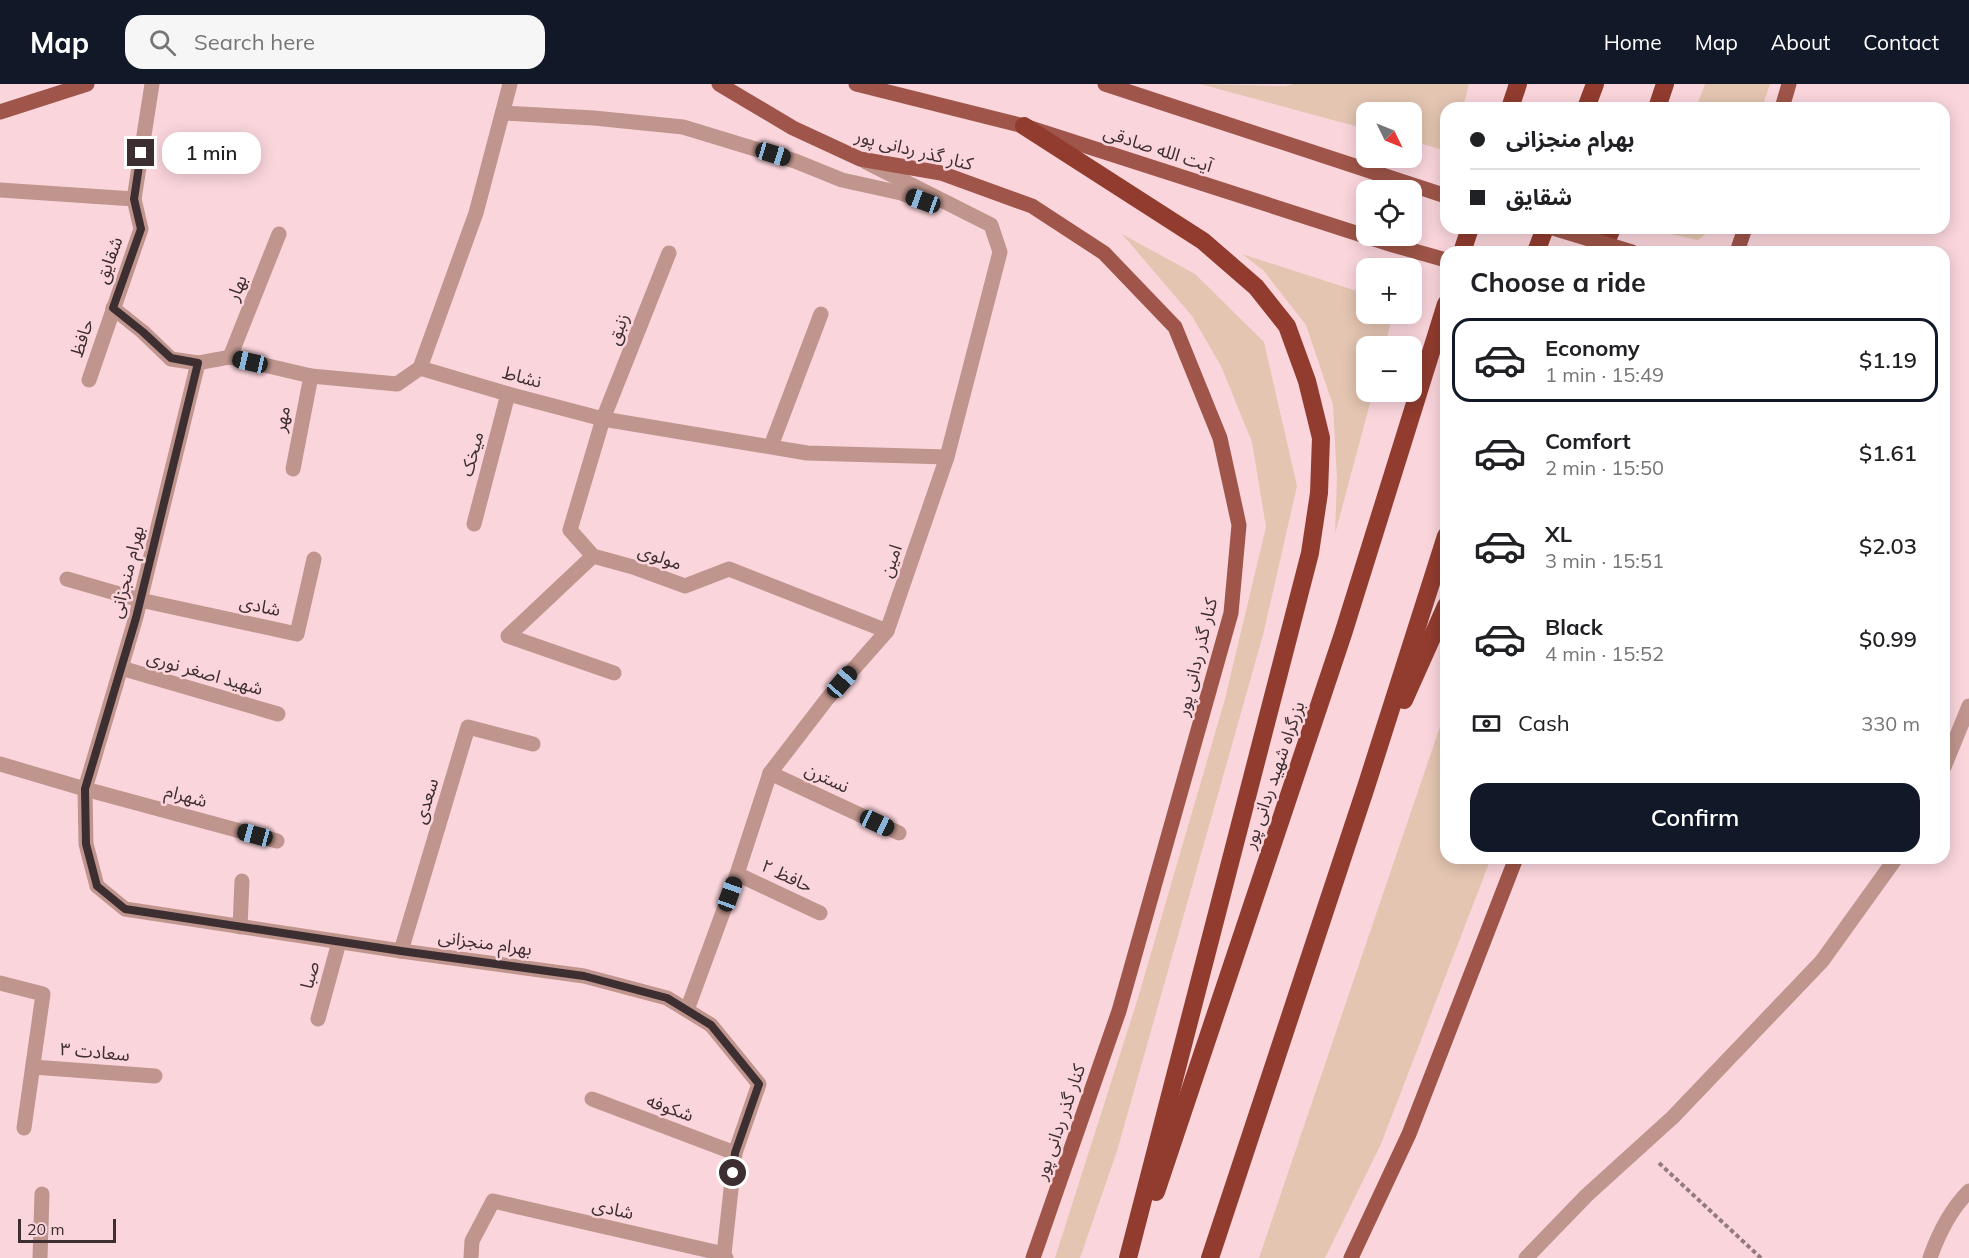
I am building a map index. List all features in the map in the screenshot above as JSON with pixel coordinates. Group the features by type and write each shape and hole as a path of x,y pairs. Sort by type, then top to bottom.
{"highway":[{"path":"1512,102 1518,84"},
{"path":"1588,102 1594,84"},
{"path":"1659,102 1665,84"},
{"path":"1024,126 1203,241 1256,287 1287,326 1307,381 1321,438 1319,493 1310,553 1128,1258"},
{"name":"بزرگراه شهید ردانی پور","path":"1134,1258 1343,634 1440,323"},
{"path":"1210,1258 1366,787 1440,555"},
{"path":"1366,787 1440,620"}],"main road":[{"path":"0,112 87,84"},
{"name":"کنار گذر ردانی پور","path":"719,84 793,128 860,159 941,173 1032,206 1104,253 1174,327 1220,438 1239,525 1231,613 1119,1011 1033,1258"},
{"name":"آیت الله صادقی","path":"856,84 1024,126 1440,258"},
{"path":"1105,84 1440,194"},
{"path":"1784,102 1789,84"},
{"path":"1573,234 1612,246"},
{"path":"1351,1258 1408,1134 1514,864"}],"street":[{"name":"شقایق","path":"113,308 141,229 134,199 152,84"},
{"path":"113,308 171,358 198,363 230,357 310,376 397,384 420,368 476,213 510,84"},
{"path":"503,113 594,118 683,127 795,161 842,180 901,193 991,225"},
{"path":"860,159 991,225"},
{"path":"0,190 134,199"},
{"name":"امین","path":"687,1010 737,874 770,773 828,699 887,631 947,457 1000,252 991,225"},
{"name":"بهار","path":"230,357 279,234"},
{"name":"زنبق","path":"603,419 669,253"},
{"name":"حافظ","path":"89,380 113,308"},
{"path":"771,446 821,314"},
{"name":"بهرام منجزانی","path":"198,363 122,668 85,789 86,844 97,886 125,909 584,976 667,998 711,1025 759,1084 735,1153 725,1256"},
{"name":"نشاط","path":"420,368 603,419 807,453 947,457"},
{"name":"مهر","path":"293,469 310,376"},
{"name":"میخک","path":"474,524 508,394"},
{"path":"603,419 570,530 593,556 507,636 614,673"},
{"name":"مولوی","path":"593,556 633,567 685,586 729,569 887,631"},
{"name":"شادی","path":"140,600 297,634 314,559"},
{"path":"67,579 140,600"},
{"name":"شهید اصغر نوری","path":"122,668 278,714"},
{"path":"1950,752 1969,706"},
{"name":"سعدی","path":"401,951 468,727 533,744"},
{"path":"0,764 85,789"},
{"name":"نسترن","path":"770,773 899,833"},
{"name":"شهرام","path":"85,789 277,840"},
{"path":"1526,1258 1587,1195 1673,1118 1822,961 1892,864"},
{"name":"حافظ ۲","path":"737,874 820,913"},
{"path":"240,927 243,881"},
{"name":"صبا","path":"318,1019 339,942"},
{"path":"0,983 43,994 24,1128"},
{"name":"سعادت ۳","path":"33,1066 155,1076"},
{"name":"شکوفه","path":"592,1099 735,1153"},
{"path":"1930,1258 1941,1228 1969,1191"},
{"path":"40,1258 42,1194"},
{"name":"شادی","path":"471,1258 472,1241 493,1201 725,1256"}],"path":[{"path":"1641,1146 1761,1258"}],"shaded area":[{"path":"1200,84 1285,86 1294,84 1469,84 1464,102 1440,102 1440,149 1422,144 1422,102 1356,102 1356,126"},
{"path":"1705,84 1770,84 1764,102 1698,102"},
{"path":"1122,234 1195,274 1264,342 1297,486 1263,635 1117,1151 1080,1258 1055,1258 1138,998 1225,699 1266,527 1252,442 1221,366 1192,316"},
{"path":"1670,234 1706,234 1698,240"},
{"path":"1242,254 1356,291 1356,324 1390,324 1388,336 1356,336 1356,402 1370,402 1335,534 1337,479 1333,405 1306,325 1263,270"},
{"path":"1440,727 1440,864 1489,864 1381,1144 1325,1258 1259,1258"}],"route":[{"path":"141,153 134,199 141,229 113,308 171,358 198,363 136,618 85,789 86,844 97,886 125,909 584,976 667,998 711,1025 759,1084 735,1153 733,1173"}]}
